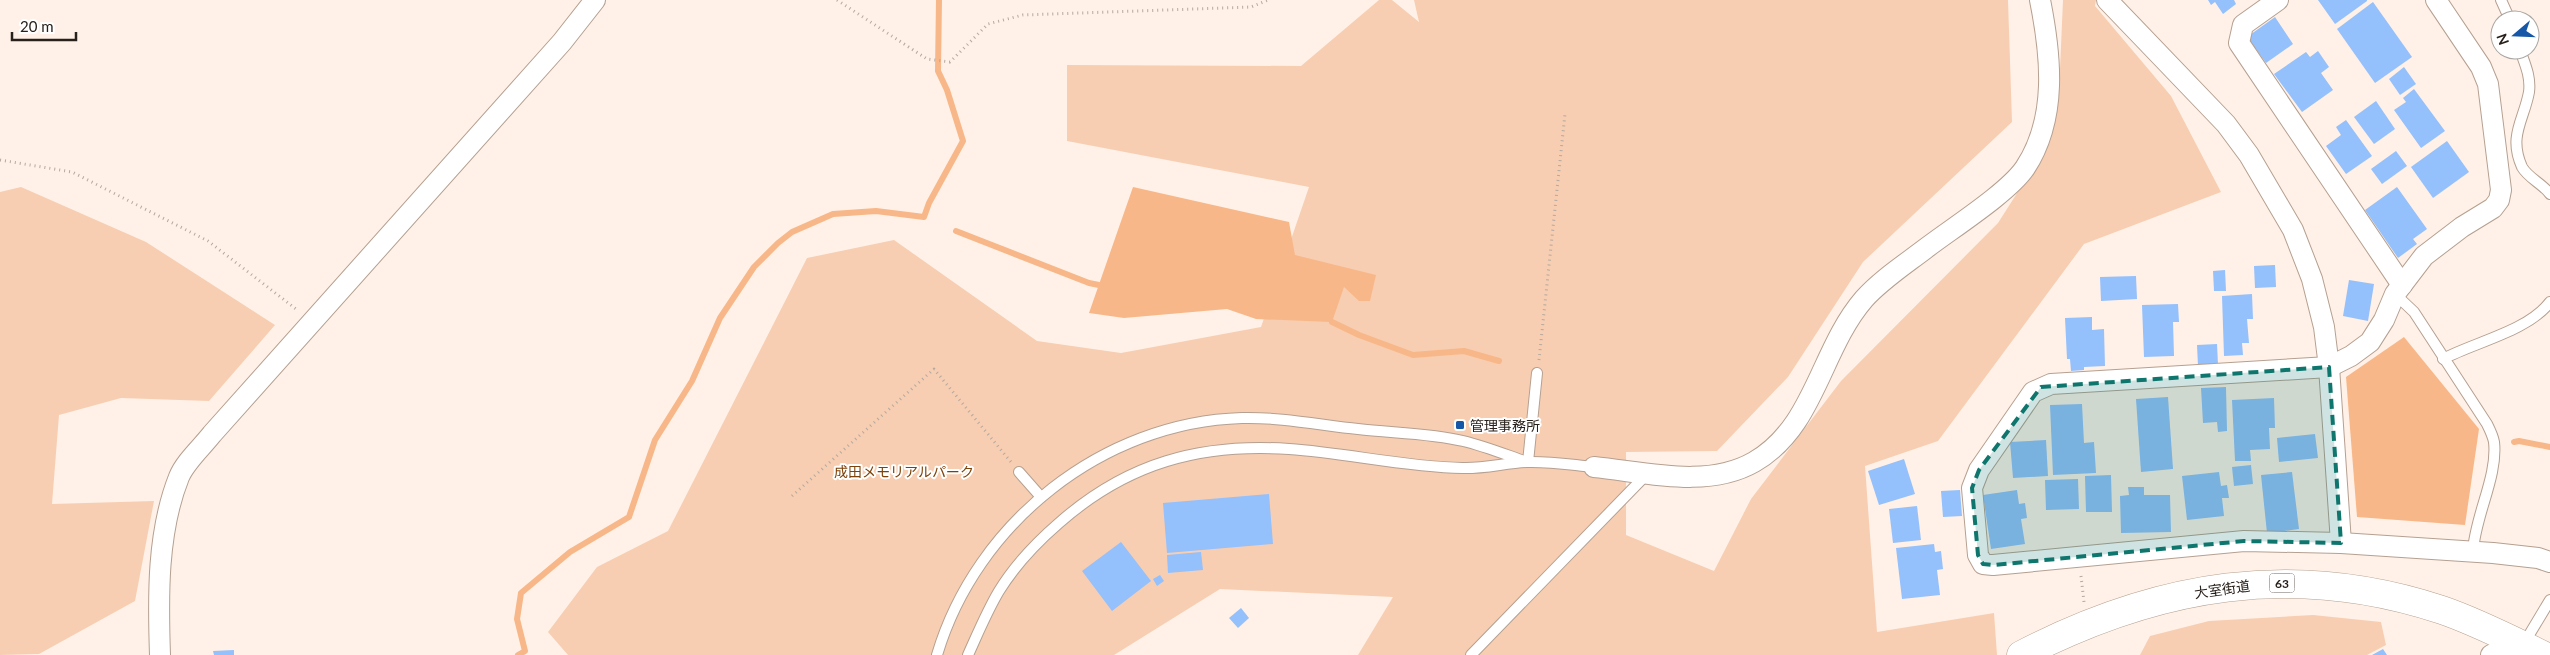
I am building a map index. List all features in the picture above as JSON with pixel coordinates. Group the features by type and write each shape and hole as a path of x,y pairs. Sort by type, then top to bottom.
{"main road":[{"name":"大室街道","path":"2021,655 2058,636 2170,598 2235,585 2286,582 2331,585 2390,595 2444,610 2527,648"}],"street":[{"path":"160,655 158,600 163,548 180,475 212,434 562,42 594,0"},
{"path":"1594,466 1689,476 1720,475 1753,463 1780,444 1796,424 1848,321 1864,299 1883,281 2005,189 2024,169 2037,143 2046,110 2050,76 2048,38 2040,0"},
{"path":"2107,0 2226,124 2249,155 2293,230 2312,279 2324,327 2329,367 2341,544"},
{"path":"2278,0 2243,25 2239,43 2399,290"},
{"path":"2436,0 2482,67 2488,84 2500,190 2499,200 2493,208 2462,227 2424,256 2399,290 2384,320 2370,342 2351,356 2329,367 2051,384 2033,392 1979,470 1972,488 1978,555 1983,564 1993,565 2244,541 2473,551 2538,558 2550,562"},
{"path":"2491,655 2527,648"}],"lane":[{"path":"2523,60 2529,78 2529,92 2517,129 2518,154 2523,169 2550,194"},
{"path":"2399,290 2487,424 2494,440 2494,459 2474,533 2473,551"},
{"path":"2443,359 2520,325 2545,308 2550,302"},
{"path":"1528,462 1537,373"},
{"path":"937,655 954,606 998,539 1024,510 1074,472 1129,442 1181,426 1206,421 1243,418 1462,441 1528,462"},
{"path":"968,655 1000,590 1018,564 1043,536 1086,500 1110,484 1171,458 1210,450 1244,448 1290,449 1463,468 1528,462 1594,466"},
{"path":"1019,472 1041,497"},
{"path":"1471,655 1648,472"},
{"path":"2527,648 2550,600"}],"path":[{"path":"837,0 927,59 950,62 988,24 1023,15 1251,8 1268,0"},
{"path":"1537,373 1564,114"},
{"path":"0,160 72,172 208,241 312,322"},
{"path":"792,496 934,369 1019,472"},
{"path":"2077,556 2085,604"}],"highlighted area":[{"path":"2329,367 2341,543 2244,541 1993,565 1983,564 1978,555 1972,488 1979,470 2041,387"}],"green space":[{"name":"成田メモリアルパーク","path":"1379,0 1392,0 1419,22 1414,0 2008,0 2012,122 1863,262 1788,377 1717,451 1626,452 1626,535 1714,571 1751,499 1841,381 1998,223 2035,165 2059,92 2063,0 2096,0 2095,6 2171,96 2221,192 2084,244 1938,441 1865,466 1877,632 1994,613 1997,655 1358,655 1393,597 1220,589 1114,655 568,655 548,632 597,567 668,531 807,258 894,240 1037,341 1121,353 1261,327 1309,187 1067,141 1067,65 1301,66"},
{"path":"21,187 146,242 275,325 209,401 121,398 59,415 52,504 154,501 135,601 39,654 0,655 0,192"},
{"path":"2313,615 2381,622 2386,645 2367,655 2140,655 2150,636 2209,621"}],"shaded area":[{"path":"1133,187 1289,222 1295,255 1376,275 1370,301 1359,301 1344,287 1332,322 1256,319 1227,309 1124,318 1089,313"},
{"path":"2404,337 2479,429 2465,525 2357,517 2346,377"}],"building":[{"path":"2208,0 2234,0 2236,4 2223,14 2215,2 2211,5"},
{"path":"2318,0 2367,0 2367,1 2335,24"},
{"path":"2373,2 2412,57 2375,83 2337,29"},
{"path":"2275,17 2293,44 2266,63 2247,37"},
{"path":"2318,51 2329,67 2321,73 2333,90 2302,112 2274,74 2306,52 2310,57"},
{"path":"2404,67 2416,84 2400,95 2389,79"},
{"path":"2414,89 2445,131 2421,148 2394,110 2406,102 2403,98"},
{"path":"2376,101 2395,129 2374,144 2354,117"},
{"path":"2346,120 2372,156 2346,174 2326,146 2341,135 2336,127"},
{"path":"2447,141 2469,172 2433,198 2411,167"},
{"path":"2396,151 2407,166 2382,184 2371,169"},
{"path":"2397,187 2427,229 2413,239 2417,244 2398,258 2365,210"},
{"path":"2275,265 2276,287 2255,288 2254,266"},
{"path":"2225,270 2226,291 2214,291 2213,271"},
{"path":"2136,276 2137,299 2101,301 2100,277"},
{"path":"2349,280 2374,284 2368,321 2343,316"},
{"path":"2252,294 2253,319 2247,319 2249,343 2242,343 2243,355 2224,356 2222,296"},
{"path":"2178,304 2179,322 2173,322 2174,356 2144,357 2142,305"},
{"path":"2092,317 2092,330 2104,329 2105,366 2084,367 2084,370 2071,371 2070,359 2067,359 2065,318"},
{"path":"2217,344 2218,365 2198,366 2197,345"},
{"path":"2226,387 2227,431 2218,432 2217,422 2203,423 2201,388"},
{"path":"2168,397 2173,469 2141,472 2136,399"},
{"path":"2274,398 2275,428 2269,428 2270,449 2250,450 2251,461 2235,461 2232,400"},
{"path":"2082,404 2084,443 2094,442 2096,473 2053,475 2050,405"},
{"path":"2315,434 2318,458 2279,462 2277,438"},
{"path":"2046,440 2048,476 2013,478 2010,442"},
{"path":"1904,459 1915,494 1879,505 1868,471"},
{"path":"2251,465 2253,484 2234,486 2232,467"},
{"path":"2219,472 2221,486 2227,485 2229,498 2222,498 2224,516 2187,520 2182,476"},
{"path":"2292,472 2299,529 2267,533 2261,475"},
{"path":"2111,475 2112,512 2086,512 2085,476"},
{"path":"2078,479 2079,509 2046,510 2045,480"},
{"path":"2128,487 2144,487 2144,495 2170,495 2171,532 2121,533 2120,496 2129,495"},
{"path":"1960,490 1962,516 1943,517 1941,491"},
{"path":"2017,490 2019,504 2025,503 2027,518 2021,519 2025,544 1991,549 1983,495"},
{"path":"1269,494 1273,544 1167,553 1163,503"},
{"path":"1917,506 1921,540 1893,543 1889,509"},
{"path":"1121,542 1151,581 1112,611 1082,571"},
{"path":"1934,544 1935,552 1941,551 1943,569 1937,570 1940,595 1902,599 1896,548"},
{"path":"1201,552 1203,570 1168,573 1167,555"},
{"path":"1160,575 1164,581 1157,586 1153,579"},
{"path":"1241,608 1249,618 1238,628 1229,618"},
{"path":"2383,649 2387,655 2372,655"},
{"path":"234,650 234,655 214,655 213,651"}],"waterway":[{"path":"518,655 525,651 517,619 521,593 570,552 629,517 655,440 692,381 720,318 754,267 792,232 833,214 876,211 924,217 929,203 963,141 947,90 938,71 939,0"},
{"path":"956,231 1089,283 1099,285"},
{"path":"1332,322 1359,335 1413,355 1464,351 1499,361"},
{"path":"2514,442 2519,441 2550,447"}],"place":[{"name":"管理事務所","path":"1460,425"}]}
